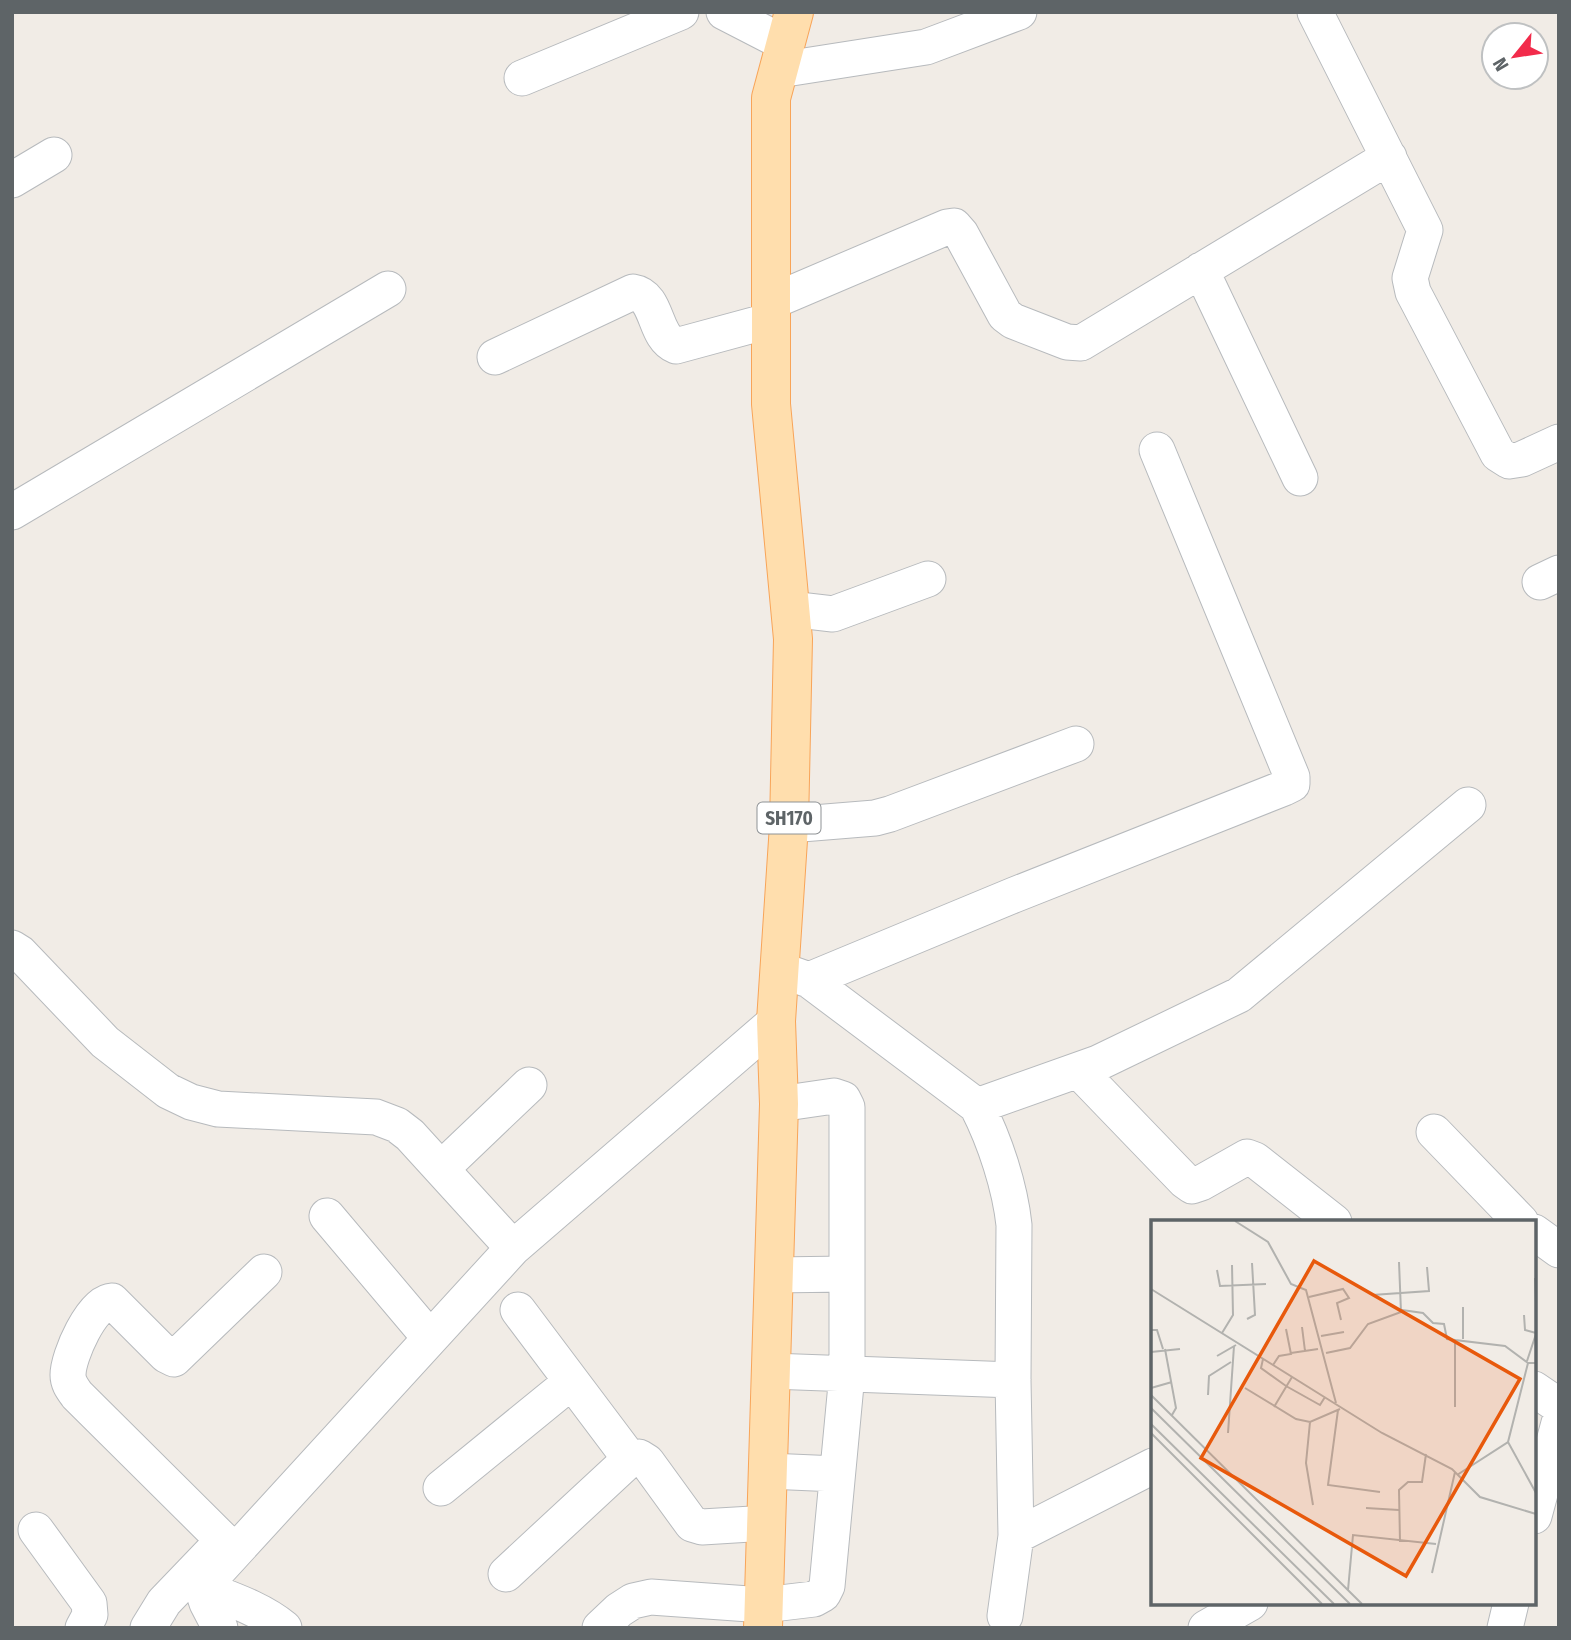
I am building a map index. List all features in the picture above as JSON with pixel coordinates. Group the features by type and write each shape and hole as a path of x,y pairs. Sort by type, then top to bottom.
{"main road":[{"name":"SH170","path":"764,1616 779,1104 776,1021 794,975 789,825 793,639 771,404 771,97 786,42"}],"street":[{"path":"522,78 681,12"},
{"path":"724,12 786,42 926,47 1018,12"},
{"path":"1315,12 1425,230 1410,278 1413,292 1498,454 1509,461 1522,459 1559,442"},
{"path":"12,180 54,155"},
{"path":"495,357 633,292 641,293 647,299 669,343 676,345 772,311 954,226 1005,315 1013,321 1067,342 1081,343 1389,157"},
{"path":"1201,270 1300,478"},
{"path":"12,512 388,289"},
{"path":"794,975 1003,900 1292,784 1292,778 1157,450"},
{"path":"790,610 833,614 928,579"},
{"path":"789,825 875,818 890,814 1076,744"},
{"path":"794,975 962,1094 991,1101 1079,1071 1239,995 1468,805"},
{"path":"12,948 20,953 105,1042 168,1091 191,1102 218,1109 376,1117 397,1125 410,1135 513,1248"},
{"path":"148,1628 164,1602 229,1545 430,1338 513,1248 776,1021"},
{"path":"1079,1071 1192,1186 1247,1157 1255,1160 1331,1220"},
{"path":"441,1169 529,1085"},
{"path":"600,1628 633,1601 651,1597 764,1616 814,1599 822,1594 827,1586 847,1374 847,1107 843,1099 834,1096 779,1104"},
{"path":"991,1101 986,1124 1012,1200 1014,1225 1016,1536 1005,1616"},
{"path":"1434,1132 1519,1220"},
{"path":"327,1216 430,1338"},
{"path":"1536,1233 1559,1250"},
{"path":"229,1545 77,1395 69,1385 68,1373 80,1334 105,1302 113,1301 166,1355 174,1359 264,1272"},
{"path":"774,1275 847,1274"},
{"path":"517,1310 630,1459"},
{"path":"771,1371 1013,1380"},
{"path":"441,1488 571,1382"},
{"path":"1536,1390 1559,1406"},
{"path":"1536,1509 1559,1423"},
{"path":"506,1574 630,1459 639,1457 648,1462 692,1524 702,1527 767,1523"},
{"path":"1016,1536 1151,1467"},
{"path":"768,1471 837,1474"},
{"path":"36,1530 89,1603 90,1615 83,1628"},
{"path":"202,1588 229,1545"},
{"path":"202,1588 219,1628"},
{"path":"202,1588 262,1613 284,1628"},
{"path":"1206,1628 1246,1605"},
{"path":"1505,1628 1511,1605"}]}
